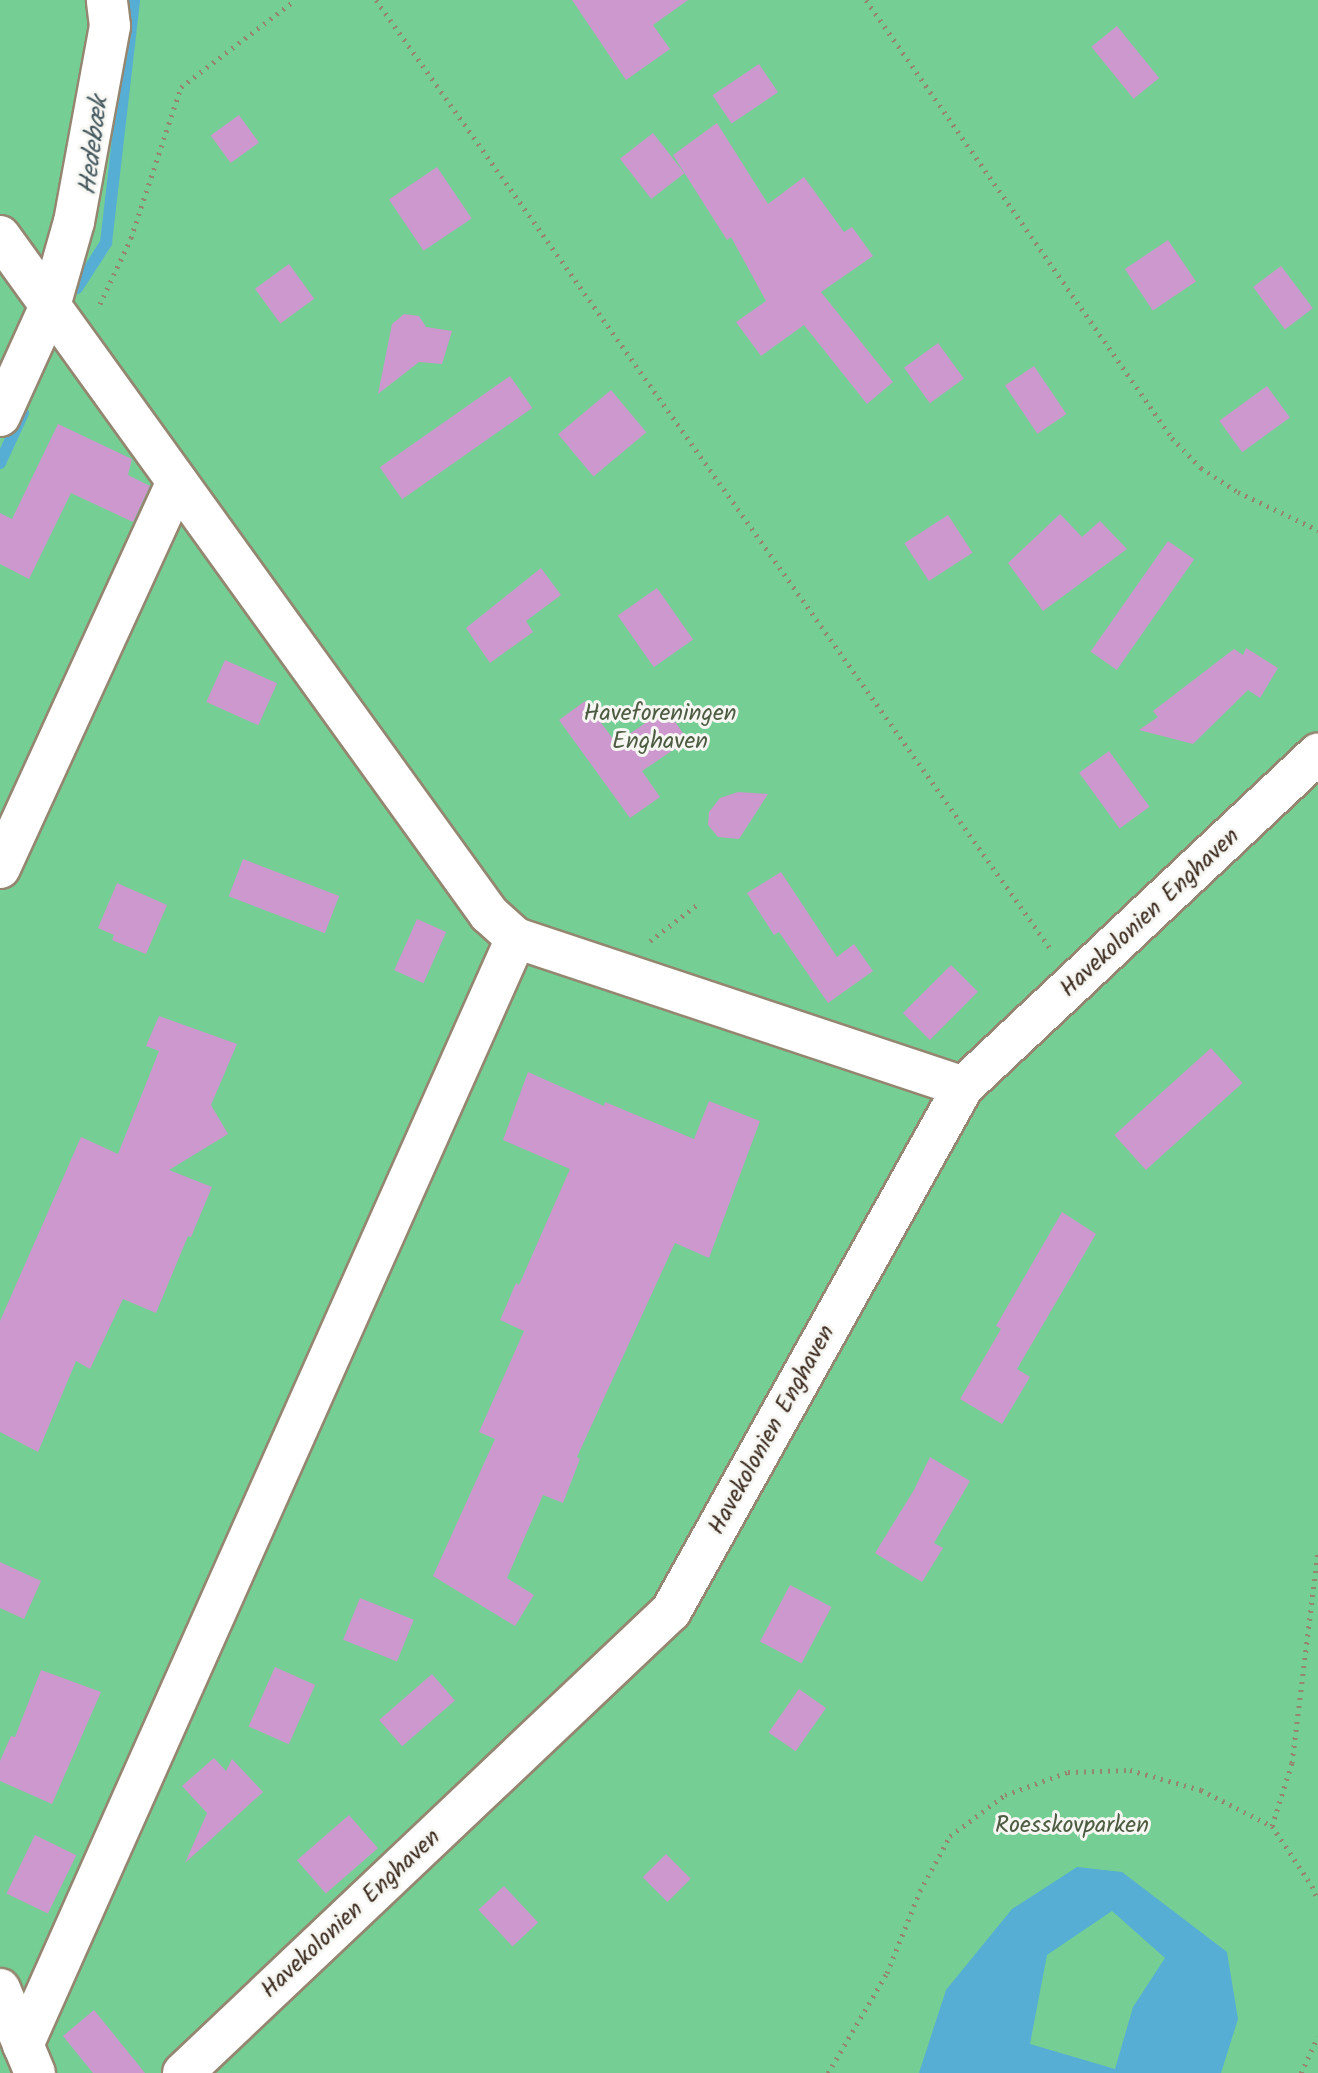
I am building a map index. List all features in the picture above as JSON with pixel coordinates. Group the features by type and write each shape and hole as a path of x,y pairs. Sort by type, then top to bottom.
{"lane":[{"path":"0,416 50,306 77,207 110,26 107,0"},
{"path":"0,236 489,914 516,938 963,1087"},
{"path":"0,868 177,482"},
{"name":"Havekolonien Enghaven","path":"183,2073 671,1611 963,1087 1318,754"},
{"path":"29,2059 516,938"},
{"path":"0,1989 29,2059"}],"path":[{"path":"80,348 131,238 181,87 295,0"},
{"path":"376,0 1076,984"},
{"path":"866,0 1172,438 1201,468 1238,492 1318,530"},
{"path":"1272,1826 1292,1763 1318,1551"},
{"path":"828,2073 887,1973 920,1891 950,1836 1005,1795 1068,1772 1130,1770 1201,1790 1272,1826 1312,1886 1318,1901"},
{"path":"1301,2073 1318,2037"}],"green space":[{"name":"Haveforeningen Enghaven","path":"0,0 1318,0 1318,2073 0,2073"}],"water":[{"path":"1077,1867 1122,1872 1227,1952 1238,2019 1221,2073 919,2073 946,1990 1012,1909","holes":["1112,1911 1165,1958 1133,2007 1115,2069 1030,2044 1047,1955"]}],"building":[{"path":"572,0 688,0 653,25 670,49 626,80"},
{"path":"1117,26 1159,78 1134,99 1091,47"},
{"path":"759,64 778,92 732,124 713,95"},
{"path":"239,115 259,143 231,163 211,136"},
{"path":"717,123 768,204 804,177 844,232 852,227 873,256 821,292 893,382 867,404 804,325 761,356 736,322 766,301 731,237 727,240 673,155"},
{"path":"653,133 684,173 651,199 620,159"},
{"path":"437,167 472,218 424,251 389,199"},
{"path":"1168,240 1196,281 1153,311 1125,269"},
{"path":"289,264 314,299 280,323 255,289"},
{"path":"1281,266 1313,308 1285,329 1253,287"},
{"path":"404,314 419,316 426,327 452,331 442,364 419,362 378,394 392,324"},
{"path":"938,343 964,379 930,403 904,368"},
{"path":"1034,366 1066,414 1037,434 1005,386"},
{"path":"510,376 532,408 402,499 380,467"},
{"path":"1267,386 1290,418 1242,452 1219,421"},
{"path":"611,390 646,432 593,476 558,434"},
{"path":"58,424 132,459 128,475 150,486 133,522 71,493 29,579 0,564 0,513 12,519"},
{"path":"1060,514 1082,537 1100,521 1127,549 1043,611 1008,563"},
{"path":"948,515 973,553 929,581 904,543"},
{"path":"1168,541 1194,559 1117,670 1091,652"},
{"path":"541,568 561,595 526,621 533,632 490,663 466,628"},
{"path":"657,588 693,640 654,667 618,616"},
{"path":"1246,648 1278,668 1260,698 1248,690 1193,744 1139,730 1158,717 1153,711 1234,649 1243,655"},
{"path":"225,660 277,683 258,725 206,702"},
{"path":"585,701 616,743 666,709 688,740 642,771 660,797 630,818 559,720"},
{"path":"1109,751 1150,807 1120,829 1079,773"},
{"path":"738,792 768,794 739,839 718,837 708,825 709,812 720,798"},
{"path":"243,859 339,896 325,933 229,896"},
{"path":"781,872 837,957 854,944 873,971 828,1003 779,932 774,935 747,893"},
{"path":"117,883 167,905 146,954 112,940 114,935 98,928"},
{"path":"417,919 446,932 423,983 394,970"},
{"path":"951,965 978,992 930,1040 903,1013"},
{"path":"159,1016 237,1044 211,1105 228,1134 169,1170 212,1187 156,1313 123,1299 90,1369 76,1361 38,1452 0,1432 0,1321 81,1137 118,1154 159,1051 146,1046"},
{"path":"1211,1048 1242,1083 1146,1170 1114,1135"},
{"path":"528,1072 604,1106 605,1102 694,1139 709,1101 760,1121 709,1258 675,1243 577,1457 580,1459 563,1503 543,1495 507,1578 534,1595 515,1626 433,1576 495,1439 479,1432 524,1331 500,1320 516,1283 519,1285 570,1169 503,1140"},
{"path":"1062,1212 1096,1234 1017,1369 1030,1377 1002,1424 960,1399 1001,1329 996,1326"},
{"path":"930,1457 970,1481 934,1543 943,1548 922,1582 875,1553 914,1490"},
{"path":"0,1562 41,1581 24,1619 0,1608"},
{"path":"790,1585 831,1607 801,1664 760,1642"},
{"path":"360,1598 414,1620 397,1661 343,1640"},
{"path":"275,1667 315,1685 289,1744 249,1726"},
{"path":"41,1670 101,1692 52,1804 0,1781 0,1761 11,1736 15,1737"},
{"path":"432,1674 455,1700 402,1746 379,1720"},
{"path":"799,1689 826,1708 796,1751 769,1732"},
{"path":"214,1758 226,1771 232,1759 263,1792 185,1863 207,1813 182,1786"},
{"path":"349,1815 378,1848 326,1893 297,1860"},
{"path":"35,1835 76,1855 48,1914 7,1893"},
{"path":"666,1854 691,1879 667,1902 643,1877"},
{"path":"504,1886 538,1923 513,1946 478,1910"},
{"path":"94,2010 145,2073 93,2073 63,2036"}],"waterway":[{"name":"Hedebæk","path":"77,288 106,243 134,0"},
{"name":"Hedebæk","path":"0,463 23,413"}],"park label":[{"name":"Roesskovparken","path":"1072,1826"}]}
